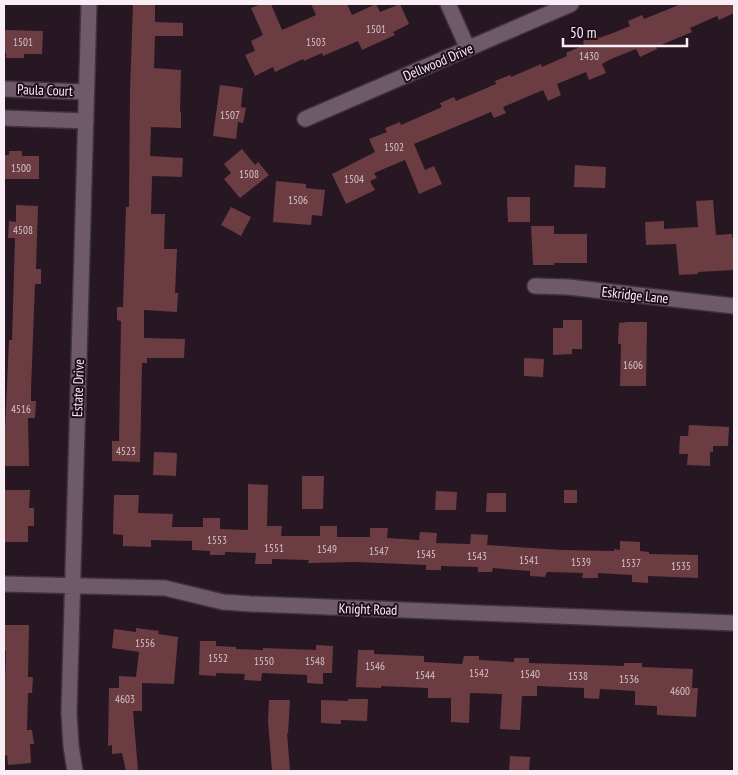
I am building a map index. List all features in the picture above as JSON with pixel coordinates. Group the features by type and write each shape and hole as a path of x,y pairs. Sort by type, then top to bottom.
{"street":[{"name":"Estate Drive","path":"75,771 70,746 69,712 89,4"},
{"path":"448,4 468,49"},
{"name":"Dellwood Drive","path":"305,119 571,4"},
{"name":"Paula Court","path":"4,89 86,92"},
{"path":"4,118 86,121"},
{"name":"Eskridge Lane","path":"535,286 568,287 734,306"},
{"name":"Knight Road","path":"4,584 165,588 223,602 251,604 734,623"}],"building":[{"path":"133,4 155,4 155,22 183,23 183,36 155,36 154,68 181,70 181,128 151,127 150,156 183,158 182,177 152,176 151,214 165,214 164,249 177,249 175,293 178,293 177,312 144,310 144,338 185,339 184,358 147,358 147,363 142,363 140,462 112,461 112,441 119,441 121,321 117,320 117,307 123,307 126,207 129,207"},
{"path":"261,4 271,4 282,30 316,15 311,4 347,4 352,15 376,4 380,12 400,4 409,24 393,32 395,35 362,50 358,41 323,56 322,53 304,61 303,59 275,72 273,67 255,76 245,55 255,51 251,41 263,35 251,8"},
{"path":"681,4 734,4 734,13 719,20 717,16 690,28 692,32 656,47 657,49 640,57 636,49 611,59 602,64 606,73 589,80 586,72 557,84 561,95 548,101 543,90 503,107 506,113 494,118 491,112 414,144 425,170 434,166 442,184 419,194 405,160 374,173 377,178 370,181 375,190 346,204 332,174 375,152 369,139 387,132 385,128 400,122 401,125 442,107 440,103 454,97 456,101 496,84 495,81 510,75 511,77 541,64 542,67 567,56 566,53 584,45 583,41 597,35 599,38 630,26 628,21 642,15 644,19"},
{"path":"4,30 43,31 42,54 24,54 24,58 6,58 6,53 4,53"},
{"path":"220,85 243,88 241,107 246,108 243,123 238,122 236,139 213,136"},
{"path":"242,149 255,165 258,162 269,175 240,198 224,179 231,173 224,164"},
{"path":"9,151 22,151 22,156 39,156 39,179 4,179 4,155 9,155"},
{"path":"575,165 606,167 605,188 574,187"},
{"path":"276,181 306,184 306,188 325,190 322,216 312,215 311,225 273,222"},
{"path":"507,197 530,197 530,222 508,222"},
{"path":"713,200 716,235 732,234 732,238 734,238 734,270 679,275 676,244 646,245 645,222 664,221 664,229 698,227 696,201"},
{"path":"16,205 38,206 36,269 41,269 41,284 35,284 31,401 36,401 35,418 28,418 29,466 4,466 9,340 12,340 15,238 8,238 9,221 16,222"},
{"path":"231,207 251,217 241,236 221,225"},
{"path":"531,226 554,226 554,234 587,234 587,263 533,265"},
{"path":"563,320 582,320 582,349 572,349 572,354 553,355 553,328 563,328"},
{"path":"647,322 646,386 620,386 621,344 618,344 619,323"},
{"path":"524,358 544,359 543,377 524,376"},
{"path":"689,425 729,427 728,446 713,446 713,452 710,452 710,466 687,465 688,454 679,454 680,436 688,436"},
{"path":"154,452 177,453 176,476 153,475"},
{"path":"302,476 324,476 323,509 302,509"},
{"path":"248,484 268,485 267,526 282,526 281,536 320,536 320,526 337,526 337,537 370,537 370,528 388,528 387,538 419,540 420,532 437,533 436,543 470,544 471,534 488,535 487,545 563,550 614,551 614,549 620,550 620,541 640,542 640,551 649,552 649,554 698,555 698,578 648,576 648,583 632,582 632,575 598,573 598,578 582,578 583,573 547,572 545,577 530,576 530,571 493,568 492,572 478,572 478,567 441,566 441,570 426,570 426,565 357,562 308,563 309,560 272,559 272,564 255,564 256,553 225,552 225,555 210,555 210,551 192,550 192,541 151,540 151,547 123,546 123,535 113,534 114,495 139,495 138,513 173,514 172,527 203,527 203,518 220,518 220,529 248,530"},
{"path":"5,490 30,490 29,508 34,508 34,526 28,526 28,542 4,542"},
{"path":"564,490 577,490 577,503 564,503"},
{"path":"436,491 457,492 456,510 435,510"},
{"path":"487,493 506,493 506,512 486,512"},
{"path":"4,625 29,625 28,677 33,677 32,693 28,693 27,730 32,730 34,744 30,744 31,763 8,765 7,755 4,756 6,651 4,651"},
{"path":"136,628 159,631 158,634 178,637 174,684 142,683 142,711 133,711 138,771 126,771 122,753 112,754 112,745 108,746 109,688 119,688 119,676 136,677 139,652 112,648 114,629 136,632"},
{"path":"200,641 216,641 216,646 236,647 236,649 316,650 316,645 333,646 332,673 323,673 323,684 307,683 307,675 262,673 261,681 244,680 245,674 216,673 216,676 199,675"},
{"path":"358,650 374,650 374,654 424,656 424,662 462,664 464,656 479,656 479,660 514,662 514,658 529,658 529,663 624,666 624,663 642,663 642,667 693,669 692,688 698,688 696,717 657,715 657,706 635,705 635,691 600,689 599,699 584,698 584,688 537,686 537,696 522,696 520,730 500,729 502,694 470,693 469,723 451,722 451,698 428,698 428,688 356,687"},
{"path":"348,699 368,699 367,721 341,720 341,724 321,723 321,700 348,701"},
{"path":"269,700 290,700 287,733 290,771 272,771 268,721"},
{"path":"510,756 530,757 529,771 509,771"}]}
